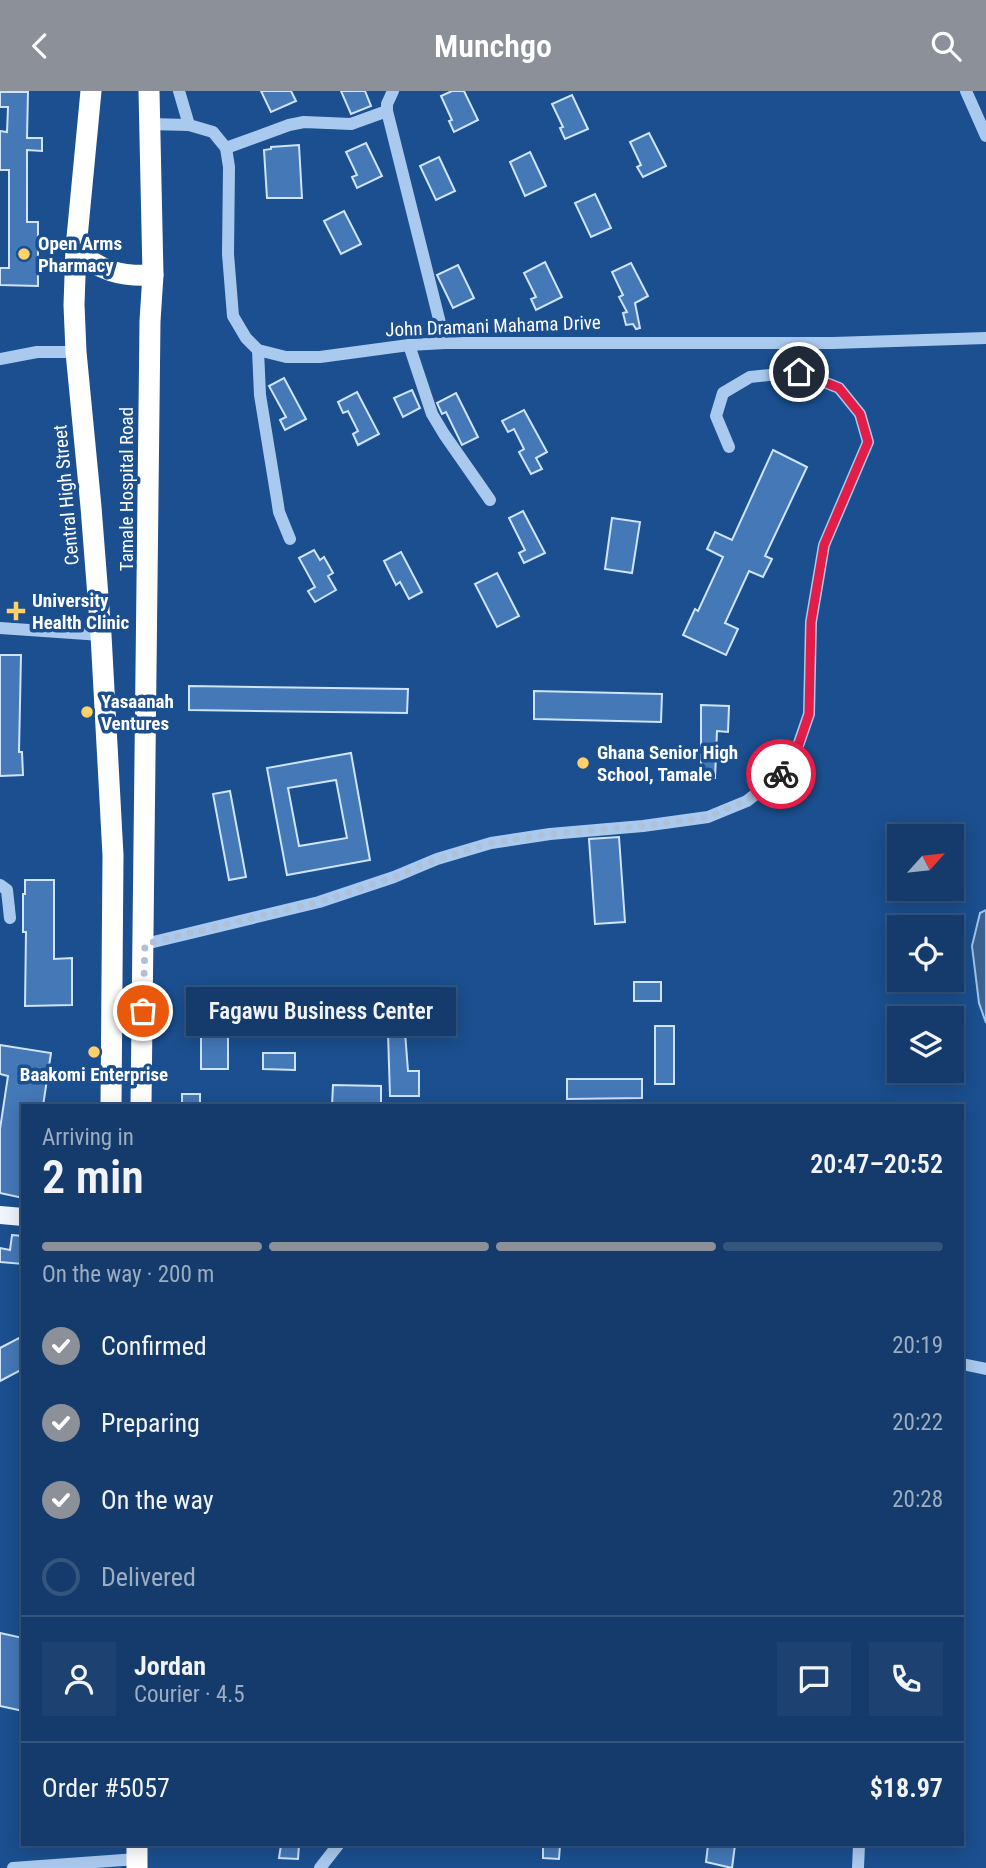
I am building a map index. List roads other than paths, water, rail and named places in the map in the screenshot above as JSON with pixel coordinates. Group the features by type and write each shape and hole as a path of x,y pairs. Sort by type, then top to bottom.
{"highway":[{"name":"Central High Street","path":"91,91 76,248 74,306 101,635 113,855 111,1104"},
{"path":"148,124 149,91"},
{"name":"Tamale Hospital Road","path":"141,1104 145,944 149,349 153,275 148,124"},
{"path":"76,248 93,265 108,271 134,276 153,275"}],"main road":[{"path":"0,1215 21,1217"}],"street":[{"path":"178,91 189,125"},
{"path":"393,91 387,111 445,343"},
{"path":"966,91 986,136"},
{"path":"226,148 304,122 351,124 387,111"},
{"path":"148,124 189,125 213,132 226,148 229,167 228,254 233,316 246,338 258,351 260,395 279,512 290,539"},
{"name":"John Dramani Mahama Drive","path":"258,351 286,357 320,357 445,343 833,343 986,338"},
{"path":"409,345 432,414 490,500"},
{"path":"0,359 37,352 76,352"},
{"path":"145,944 319,902 394,877 437,859 491,843 708,817 747,800 791,767 809,714 811,622 824,545 868,442 860,414 839,388 799,372 750,377 723,393 716,416 729,447"},
{"path":"0,628 101,635"},
{"path":"0,885 7,890 10,918"},
{"path":"964,1364 986,1369"},
{"path":"320,1868 337,1846"},
{"path":"858,1868 859,1846"},
{"path":"13,1868 137,1857"}],"water":[{"path":"986,910 986,1023 979,1003 972,946 980,913"}],"place":[{"name":"Open Arms Pharmacy","path":"24,254"},
{"name":"University Health Clinic","path":"16,611"},
{"name":"Yasaanah Ventures","path":"87,712"},
{"name":"Ghana Senior High School, Tamale","path":"583,763"},
{"name":"Fagawu Business Center","path":"143,1011"},
{"name":"Baakomi Enterprise","path":"94,1052"}]}
